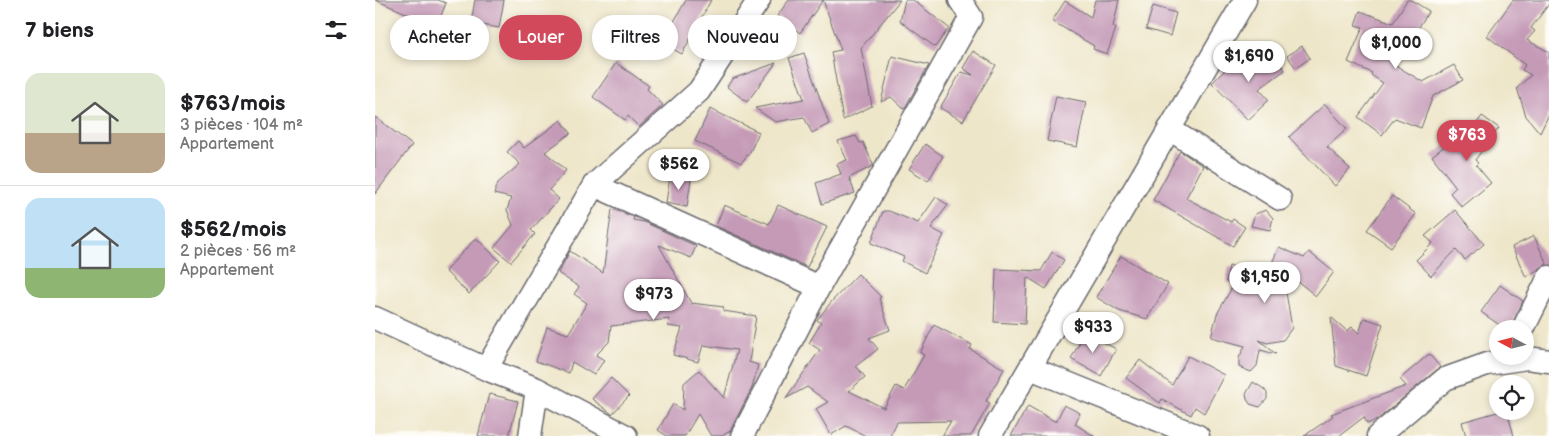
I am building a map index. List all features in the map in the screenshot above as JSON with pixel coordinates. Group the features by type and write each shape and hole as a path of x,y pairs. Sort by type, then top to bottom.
{"street":[{"path":"486,369 594,185 699,91 759,0"},
{"path":"742,436 819,287 971,17 960,0"},
{"path":"990,436 1245,0"},
{"path":"1169,129 1280,199"},
{"path":"594,185 819,287"},
{"path":"1528,320 1549,277"},
{"path":"376,320 486,369 537,389 626,436"},
{"path":"1534,359 1549,361"},
{"path":"1378,436 1445,378 1489,364"},
{"path":"1030,368 1198,436"},
{"path":"531,436 537,389"}],"building":[{"path":"375,0 438,0 446,3 441,15 411,15"},
{"path":"475,0 504,0 501,15 499,15 499,28 489,26 489,15 472,15"},
{"path":"686,0 711,0 703,15 688,15 688,43 682,54 678,52 678,15"},
{"path":"789,0 823,0 800,33 797,31 797,15 778,15"},
{"path":"823,0 900,0 861,48 872,106 843,120 831,52 841,50"},
{"path":"905,0 913,0 949,28 935,47 900,21"},
{"path":"1095,0 1119,0 1113,27 1116,28 1107,54 1093,49 1094,46 1052,21 1065,1 1091,17"},
{"path":"1407,0 1411,0 1429,11 1395,65 1423,82 1454,65 1463,80 1433,96 1421,128 1395,118 1382,135 1358,117 1383,83 1371,75 1372,73 1348,62 1363,27 1355,25 1360,11 1393,23"},
{"path":"1513,0 1549,0 1549,4 1531,28 1535,31 1527,40 1549,52 1549,114 1540,133 1526,116 1517,88 1531,75 1522,70 1525,65 1487,36"},
{"path":"1153,6 1176,13 1170,36 1146,29"},
{"path":"1302,46 1310,58 1296,68 1287,56"},
{"path":"1269,49 1285,70 1259,89 1269,100 1248,120 1212,83 1233,62 1241,71"},
{"path":"973,51 996,65 963,121 940,108 961,72 973,75 963,68"},
{"path":"804,53 829,124 812,133 804,117 775,122 755,108 804,99 790,60 797,60 797,55"},
{"path":"892,56 929,65 904,109 891,97 881,102"},
{"path":"616,63 649,86 647,89 663,105 639,127 628,116 625,120 593,97"},
{"path":"776,63 747,102 727,87 732,79"},
{"path":"1056,96 1086,102 1077,147 1047,141"},
{"path":"1325,104 1347,129 1327,147 1350,169 1335,186 1289,137"},
{"path":"710,109 759,132 750,152 741,163 695,141"},
{"path":"1482,116 1499,128 1475,160 1478,163 1476,165 1491,183 1462,207 1450,193 1456,187 1432,156 1457,136 1462,143"},
{"path":"375,117 412,145 375,194"},
{"path":"561,120 571,133 545,152 566,170 549,190 559,199 531,230 535,234 511,262 494,248 513,225 507,210 511,198 494,194 498,183 520,164 507,152 518,141 524,148"},
{"path":"856,136 860,143 863,142 873,164 871,167 849,178 855,193 822,204 816,183 841,174 837,164 847,160 838,141"},
{"path":"925,144 943,156 928,181 909,169"},
{"path":"1180,151 1203,166 1186,198 1231,222 1233,219 1245,227 1233,246 1153,200"},
{"path":"670,176 691,179 687,207 666,203"},
{"path":"1392,196 1416,214 1391,247 1367,230"},
{"path":"936,197 948,205 931,228 944,235 925,273 902,261 904,257 871,243 883,211 889,211 918,223"},
{"path":"724,205 769,224 778,205 827,227 807,267 716,226"},
{"path":"612,209 634,217 633,220 644,222 696,246 691,258 659,245 691,303 724,307 723,311 756,316 749,362 758,365 752,388 730,431 722,436 711,436 698,414 685,436 667,436 658,430 673,404 683,410 684,383 699,370 724,398 737,350 703,345 698,362 673,355 682,328 668,326 669,319 611,326 609,342 596,355 604,360 594,375 572,362 569,373 536,361 547,327 568,334 587,303 574,294 579,287 558,273 570,251 603,273"},
{"path":"1266,210 1273,218 1270,230 1251,226 1255,214"},
{"path":"1455,210 1484,244 1465,260 1456,250 1431,276 1416,260 1433,243 1425,236"},
{"path":"1534,236 1547,264 1526,277 1512,247"},
{"path":"476,238 500,261 469,294 445,271"},
{"path":"1279,247 1304,258 1309,252 1334,272 1316,296 1282,269 1292,328 1283,340 1267,343 1259,340 1276,354 1260,350 1257,366 1251,372 1239,367 1239,358 1245,346 1211,337 1217,314 1234,284 1226,282 1229,266 1267,274"},
{"path":"1052,252 1064,260 1046,289 1027,277 1025,324 994,322 996,269 1041,271"},
{"path":"1121,256 1168,284 1147,319 1119,311 1096,297"},
{"path":"858,274 881,297 879,298 890,330 869,338 878,349 856,366 865,377 849,391 884,408 896,386 904,390 924,355 920,353 934,325 972,345 970,349 1004,369 986,401 990,403 971,436 942,436 951,421 897,422 890,436 866,436 846,426 831,435 816,409 828,402 807,387 785,399 820,350 809,343 821,323 817,320"},
{"path":"1500,285 1523,301 1514,320 1492,320 1481,312"},
{"path":"1331,317 1347,331 1352,327 1359,333 1364,318 1383,324 1366,376 1336,366"},
{"path":"1085,332 1116,349 1101,376 1071,359"},
{"path":"1429,354 1440,367 1377,420 1367,424 1364,417 1339,436 1304,436 1333,416 1331,414 1406,386 1400,379"},
{"path":"1188,356 1224,375 1204,413 1195,407 1191,415 1162,399 1160,403 1126,378 1140,360 1172,385"},
{"path":"611,378 629,396 612,414 592,399"},
{"path":"1253,382 1267,393 1267,399 1260,407 1250,404 1247,399 1246,394"},
{"path":"489,394 518,401 509,436 478,436"},
{"path":"1064,405 1080,413 1075,424 1094,436 1011,436 1028,406 1056,422"},
{"path":"1489,414 1489,420 1510,420 1514,436 1466,436 1462,422"}]}
